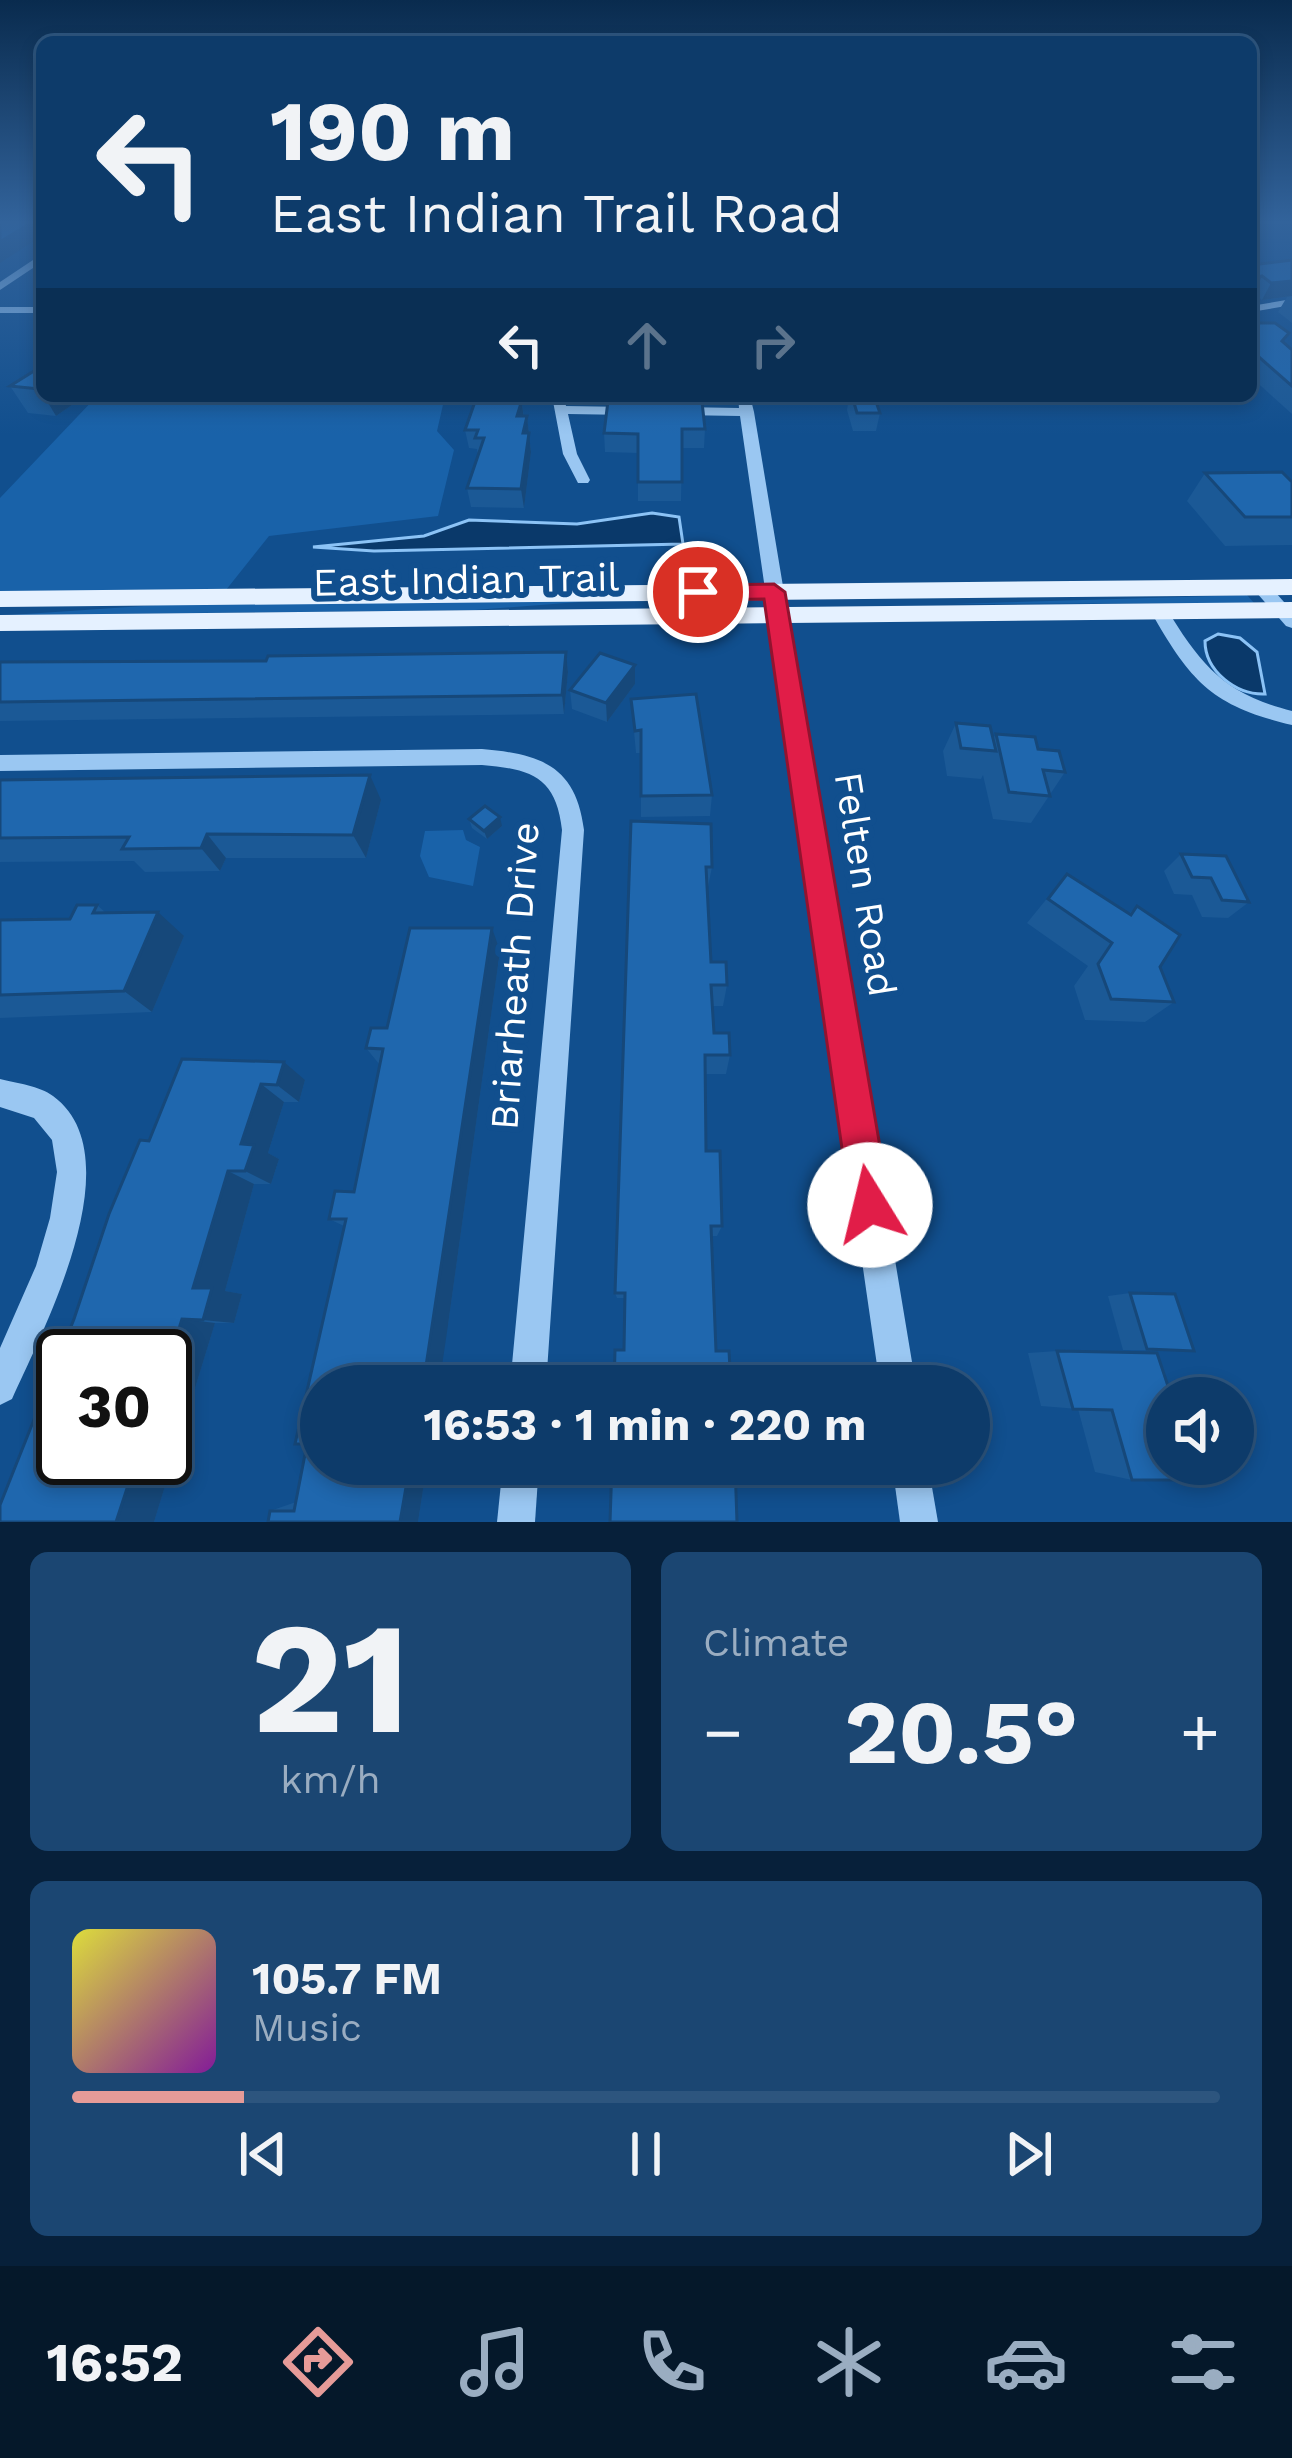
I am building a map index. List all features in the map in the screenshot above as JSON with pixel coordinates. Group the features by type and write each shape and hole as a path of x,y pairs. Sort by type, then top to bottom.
{"main road":[{"name":"East Indian Trail","path":"0,623 1262,588 1289,608"},
{"path":"0,599 776,603"},
{"name":"East Indian Trail","path":"776,603 1160,612 1289,608"}],"street":[{"path":"1257,308 1261,303 1292,302"},
{"path":"0,310 36,310"},
{"path":"583,480 559,403 746,404"},
{"name":"Felten Road","path":"746,404 895,1365"},
{"path":"1160,612 1197,674 1258,710 1292,718"},
{"name":"Briarheath Drive","path":"0,763 482,757 516,759 554,775 572,806 573,830 529,1365"},
{"path":"0,1093 19,1094 50,1109 67,1132 72,1174 69,1211 57,1252 0,1387"},
{"path":"516,1522 519,1485"},
{"path":"913,1485 919,1522"}],"shaded area":[{"path":"91,402 444,402 437,431 454,450 438,516 269,536 226,590 0,593 0,498"},
{"path":"652,513 679,517 683,544 374,551 313,547 424,536 469,520 577,524"},
{"path":"1247,595 1254,603 953,604"},
{"path":"605,600 475,610 11,615 158,605"},
{"path":"1218,634 1240,638 1257,652 1265,694 1233,686 1216,671 1205,641"},
{"path":"463,830 466,840 480,847 473,886 429,877 420,856 425,831"}],"building":[{"path":"1257,321 1275,323 1289,333 1282,341 1292,350 1292,386 1257,355"},
{"path":"36,370 36,389 10,386"},
{"path":"475,402 521,402 517,416 527,416 523,433 529,433 521,489 467,488 484,438 475,438 478,430 465,430"},
{"path":"608,402 702,402 705,429 682,429 682,482 638,482 638,434 604,433"},
{"path":"854,402 876,402 880,413 857,413"},
{"path":"1282,472 1292,482 1292,517 1245,517 1205,473"},
{"path":"566,652 562,695 0,702 0,662 266,661 268,656"},
{"path":"600,653 635,665 606,703 570,690"},
{"path":"696,694 712,795 641,796 641,730 635,731 631,699"},
{"path":"956,723 990,726 996,751 961,748"},
{"path":"996,734 1035,737 1038,749 1059,751 1065,772 1043,770 1050,796 1009,792"},
{"path":"370,775 353,835 207,834 201,848 122,849 129,837 0,838 0,780"},
{"path":"485,806 500,817 484,831 469,819"},
{"path":"631,821 711,824 712,867 706,867 711,962 726,962 727,985 711,985 714,1033 729,1033 730,1055 705,1055 706,1151 720,1151 722,1226 711,1226 716,1351 729,1351 730,1365 615,1365 615,1350 624,1350 625,1293 615,1293"},
{"path":"1181,854 1226,856 1249,902 1222,900 1211,878 1192,877"},
{"path":"1067,874 1131,915 1137,906 1180,935 1160,967 1174,1002 1111,999 1098,964 1112,943 1048,899"},
{"path":"77,905 97,905 93,913 158,912 124,991 0,995 0,920 70,919"},
{"path":"410,928 492,928 426,1365 313,1365 346,1219 329,1219 335,1191 354,1192 383,1049 366,1048 371,1028 387,1028"},
{"path":"182,1059 284,1062 277,1085 261,1084 241,1144 254,1145 245,1171 228,1171 193,1288 212,1288 203,1320 182,1319 179,1329 70,1329 140,1140 149,1141"},
{"path":"1130,1293 1175,1294 1194,1351 1147,1349"},
{"path":"1057,1351 1157,1353 1165,1377 1146,1377 1146,1480 1132,1480 1112,1410 1073,1409"},
{"path":"36,1415 36,1485 128,1485 116,1522 0,1522 0,1505"},
{"path":"300,1480 300,1485 406,1485 400,1522 268,1522 270,1511 294,1511"},
{"path":"611,1485 736,1485 737,1522 610,1522"}],"route":[{"path":"698,592 774,592 870,1205"}]}
